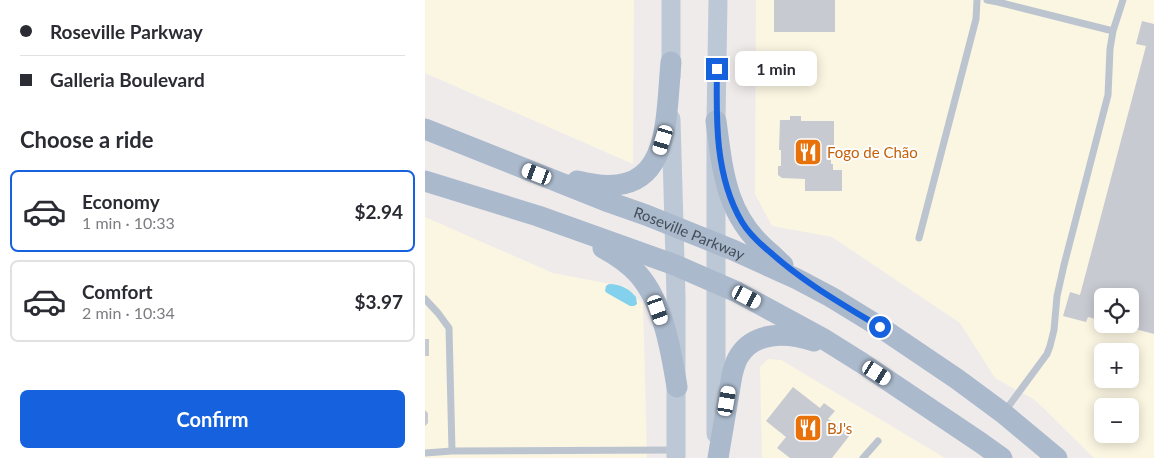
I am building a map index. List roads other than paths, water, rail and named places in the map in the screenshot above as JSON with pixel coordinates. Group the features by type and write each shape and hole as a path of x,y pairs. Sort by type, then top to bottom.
{"main road":[{"path":"671,0 677,387 676,454"},
{"path":"717,458 716,121 718,0"},
{"path":"503,160 581,182 604,185 623,184 637,178 646,172 657,157 663,140 671,62"},
{"path":"716,121 726,182 742,223 758,243 780,262 831,298"},
{"name":"Roseville Parkway","path":"425,129 748,256 831,298 880,327 957,379 1003,413 1057,458"},
{"path":"425,181 538,216 675,265 716,282 789,320 862,363 1002,458"},
{"path":"538,216 614,254 637,273 655,301 665,329 671,350 677,387"},
{"path":"717,458 736,362 744,349 752,343 771,335 796,337 816,342 862,363"}],"lane":[{"path":"919,238 976,19 977,0"},
{"path":"987,0 1113,31"},
{"path":"1003,413 1047,354 1050,346 1063,265 1108,95 1110,49 1113,31 1123,0"},
{"path":"425,299 449,328 452,451"},
{"path":"863,458 878,441"},
{"path":"425,453 452,451 496,454 676,454"}],"water":[{"path":"609,284 628,289 636,297 637,304 630,306 607,293 605,291 606,286"}],"place":[{"name":"Fogo de Chão","path":"808,152"},
{"name":"BJ's","path":"808,428"}]}
